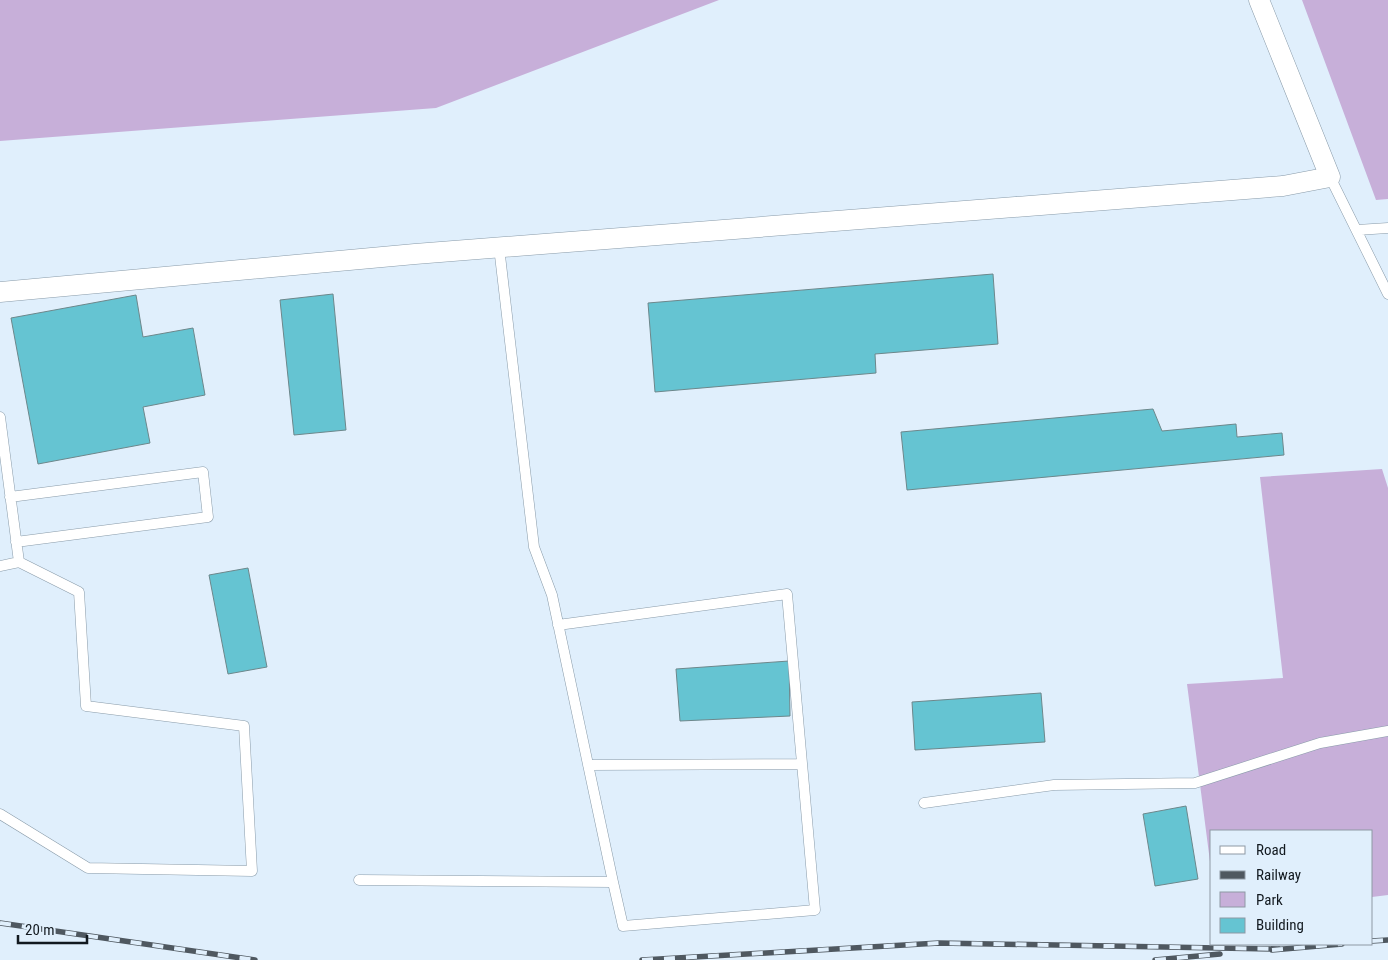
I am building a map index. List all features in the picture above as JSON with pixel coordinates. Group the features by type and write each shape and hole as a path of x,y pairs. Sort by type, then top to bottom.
{"street":[{"path":"0,292 499,247 1283,186 1330,177 1259,0"}],"lane":[{"path":"1330,177 1388,294"},
{"path":"1357,230 1388,228"},
{"path":"499,247 534,547 552,595 558,625 622,926 815,910 787,594 558,625"},
{"path":"0,417 19,562"},
{"path":"10,497 203,472 208,517 16,542"},
{"path":"0,566 19,562 79,592 86,706 244,726 252,871 88,868 0,814"},
{"path":"924,803 1054,785 1195,783 1320,743 1388,731"},
{"path":"588,765 802,764"},
{"path":"359,880 613,882"}],"green space":[{"path":"0,0 719,0 436,108 0,141"},
{"path":"1302,0 1388,0 1388,199 1376,200"},
{"path":"1382,469 1388,488 1388,895 1373,897 1373,830 1210,830 1210,862 1187,684 1283,678 1260,477"}],"building":[{"path":"993,274 998,344 875,354 876,373 655,392 648,303"},
{"path":"333,294 346,430 294,435 280,300"},
{"path":"136,295 143,337 193,328 205,395 143,407 150,443 38,464 11,318"},
{"path":"1153,409 1162,431 1236,424 1237,437 1282,433 1284,455 907,490 901,432"},
{"path":"248,568 267,667 228,674 209,575"},
{"path":"789,661 790,716 680,721 676,669"},
{"path":"1041,693 1045,742 915,750 912,702"},
{"path":"1186,806 1198,879 1155,886 1143,814"}],"railway":[{"path":"0,923 255,960"},
{"path":"1373,941 1388,940"},
{"path":"642,960 939,943 1279,949"},
{"path":"1272,950 1330,945"},
{"path":"1155,960 1220,954"}]}
